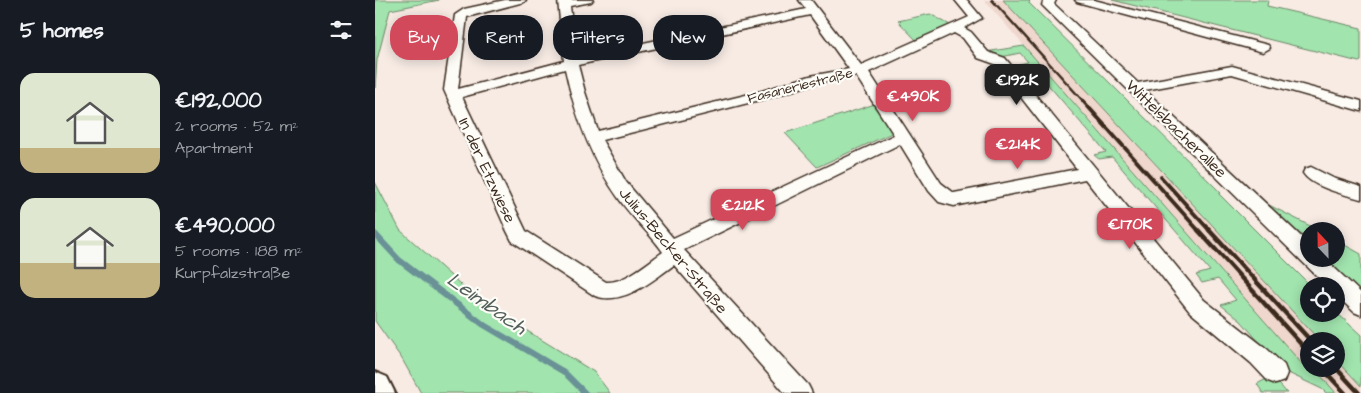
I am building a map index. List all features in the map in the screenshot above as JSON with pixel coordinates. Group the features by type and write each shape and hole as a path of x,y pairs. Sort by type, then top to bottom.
{"main road":[{"path":"375,388 378,393"}],"street":[{"name":"In der Etzwiese","path":"520,0 461,15 451,84 454,95 519,236 602,290 608,291 623,288 673,251 890,142 904,137"},
{"path":"564,2 587,0"},
{"path":"805,0 859,71 866,77 935,187 945,197 954,200 1090,172"},
{"name":"Fasaneriestraße","path":"594,137 808,82 859,71 976,18 961,0"},
{"name":"Wittelsbacherallee","path":"1050,0 1048,5 1300,247"},
{"path":"1081,0 1263,48"},
{"name":"Julius-Becker-Straße","path":"564,2 571,63 579,96 594,137 619,187 636,210 801,393"},
{"path":"454,95 571,63 813,11"},
{"path":"954,28 967,35 983,55 1000,61 1197,306 1259,356 1276,373"},
{"path":"1135,88 1232,70 1361,106"},
{"path":"1311,173 1327,182 1361,193"},
{"path":"1321,268 1361,306"}],"shaded area":[{"path":"984,0 1003,0 1300,319 1300,322 1302,322 1312,332 1300,332 1300,363"},
{"path":"1345,369 1361,386 1361,393 1326,393 1312,377 1345,377"}],"green space":[{"path":"375,0 439,0 390,10 377,60 375,88"},
{"path":"1003,0 1030,0 1029,3 1221,193 1219,194 1302,277 1300,277 1300,319"},
{"path":"1112,0 1268,0 1267,6 1361,28 1361,61 1359,62"},
{"path":"930,14 950,25 916,40 898,21"},
{"path":"1024,46 1300,362 1300,377 1322,377 1336,393 1326,393 1322,389 1284,371 1241,321 1221,305 1236,300 1218,279 1202,283 1196,275 1210,271 1112,157 1099,159 1094,155 1106,152 1032,66 1022,67 1019,64 1028,62 1020,53 1001,57 985,52"},
{"path":"875,104 894,132 817,167 785,133"},
{"path":"375,182 400,230 480,302 594,372 610,393 421,393 402,359 375,321"},
{"path":"1269,205 1302,222 1300,222 1300,234"},
{"path":"1345,245 1361,254 1361,292 1336,268 1345,268"},
{"path":"1345,320 1361,335 1361,386 1345,369 1345,332 1312,332 1302,322 1345,322"},
{"path":"1272,376 1287,393 1263,393 1257,384"}],"waterway":[{"name":"Leimbach","path":"375,234 399,260 484,325 564,372 585,393"}],"railway":[{"path":"992,0 1084,102"},
{"path":"1083,101 1199,231"},
{"path":"1161,177 1210,231"},
{"path":"1198,230 1300,343"},
{"path":"1209,230 1303,332"},
{"path":"1330,377 1345,393"},
{"path":"1344,377 1359,393"}]}
